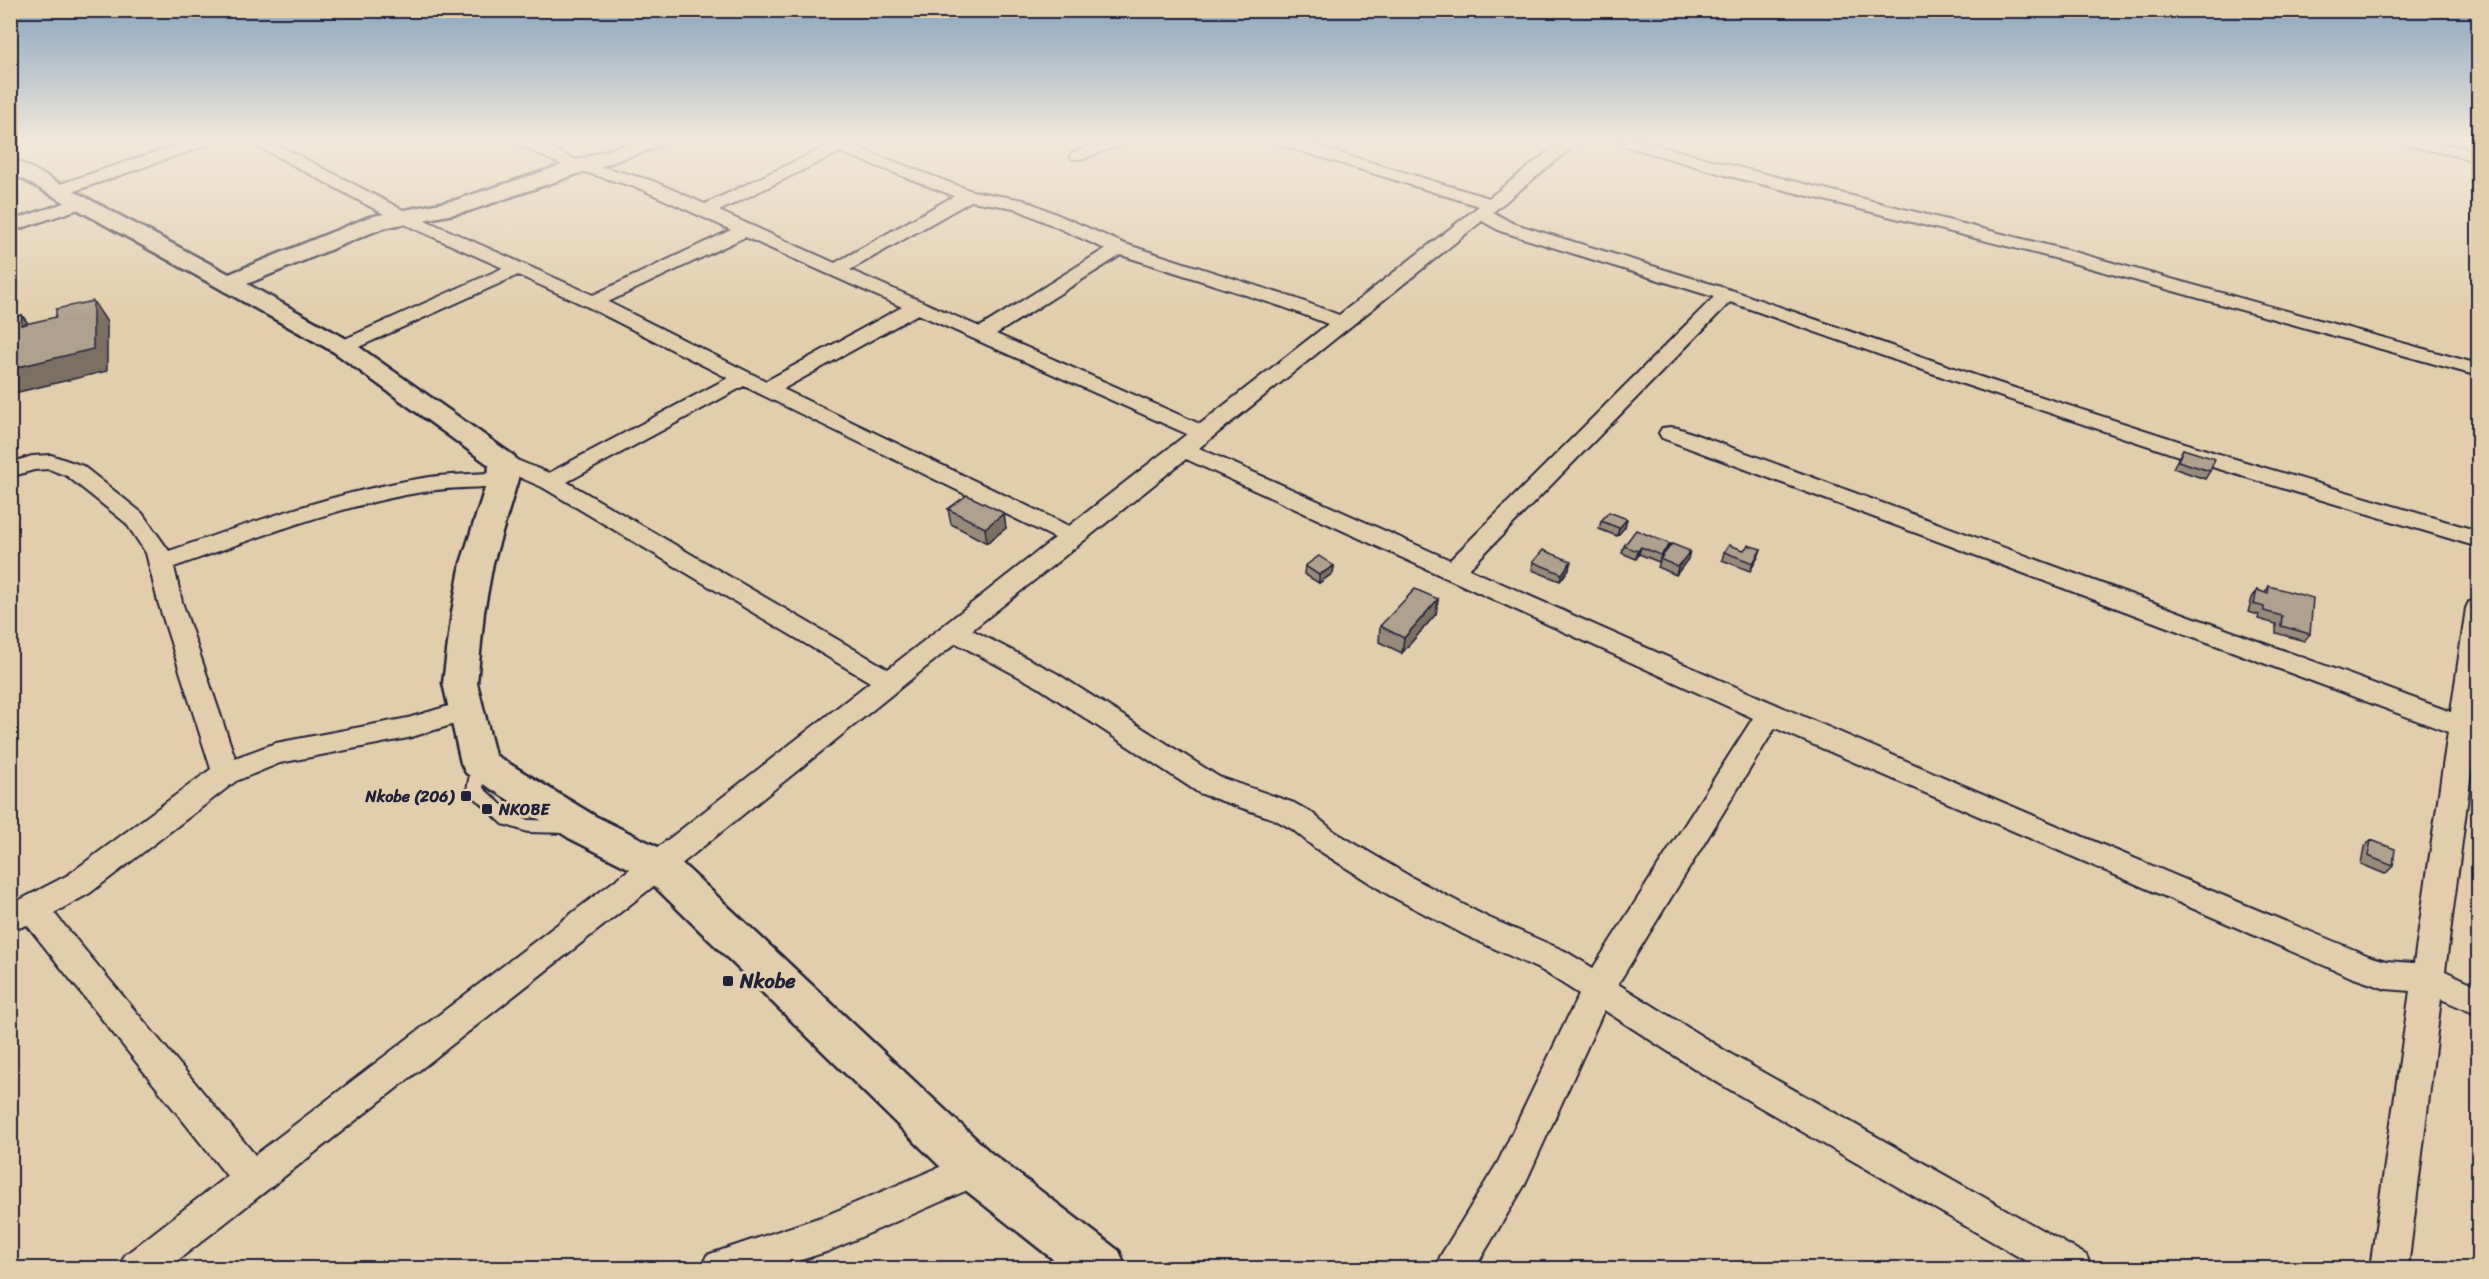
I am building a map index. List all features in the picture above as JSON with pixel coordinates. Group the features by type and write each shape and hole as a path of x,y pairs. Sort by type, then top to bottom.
{"street":[{"path":"10,227 61,201"},
{"path":"75,201 343,347 486,452 504,471"},
{"path":"372,201 401,216 593,302 1072,537"},
{"path":"229,283 377,222 401,216 439,212 476,201"},
{"path":"682,201 983,334 1453,571 1769,714 2362,967 2386,975 2428,978 2478,1001"},
{"path":"704,211 725,201"},
{"path":"837,270 958,201"},
{"path":"1000,201 1018,204 1119,248 1290,303 1342,323"},
{"path":"1465,201 1487,208 1506,227"},
{"path":"138,1269 658,865 1496,201"},
{"path":"1849,201 2068,256 2478,370"},
{"path":"1462,228 1506,227 1727,295 1970,380 2205,457 2478,539"},
{"path":"593,302 745,230"},
{"path":"983,334 1119,248"},
{"path":"343,347 517,269"},
{"path":"1453,571 1727,295"},
{"path":"767,389 918,306"},
{"path":"550,482 744,378"},
{"path":"1670,433 2463,727"},
{"path":"10,470 32,463 51,462 75,471 134,518 158,552 170,602 226,773"},
{"path":"504,471 477,563 468,612 460,683 479,763 582,827 658,865 975,1169 1102,1269"},
{"path":"160,563 282,522 376,495 504,471 550,482 890,682"},
{"path":"2389,1269 2478,608"},
{"path":"954,630 1047,680 1209,785 1222,792 1284,811 1400,886 1467,922 1554,961 1715,1063 2073,1269"},
{"path":"252,1179 22,914 79,884 226,773 276,753 408,728 468,710"},
{"path":"1454,1269 1511,1174 1598,988 1769,714"},
{"path":"720,1269 830,1233 975,1169"}],"building":[{"path":"93,301 93,349 10,369 10,318 22,315 21,325 56,317 56,309"},
{"path":"2183,449 2215,459 2210,471 2178,461"},
{"path":"967,495 1004,513 985,528 948,509"},
{"path":"1609,512 1627,519 1619,528 1601,521"},
{"path":"1636,530 1670,544 1661,555 1641,547 1638,551 1624,546"},
{"path":"1672,544 1690,551 1678,567 1660,559"},
{"path":"1729,545 1744,550 1748,545 1761,549 1753,563 1724,552"},
{"path":"1543,550 1571,561 1562,574 1533,562"},
{"path":"1319,556 1334,566 1319,575 1305,566"},
{"path":"2269,586 2313,598 2310,634 2281,626 2282,616 2264,611 2264,607 2254,604 2257,590 2268,594"},
{"path":"1415,589 1438,599 1404,638 1380,626"},
{"path":"2371,840 2395,849 2393,866 2368,856"}],"place":[{"name":"Nkobe (206)","path":"466,796"},
{"name":"NKOBE","path":"487,809"},
{"name":"Nkobe","path":"728,981"}]}
